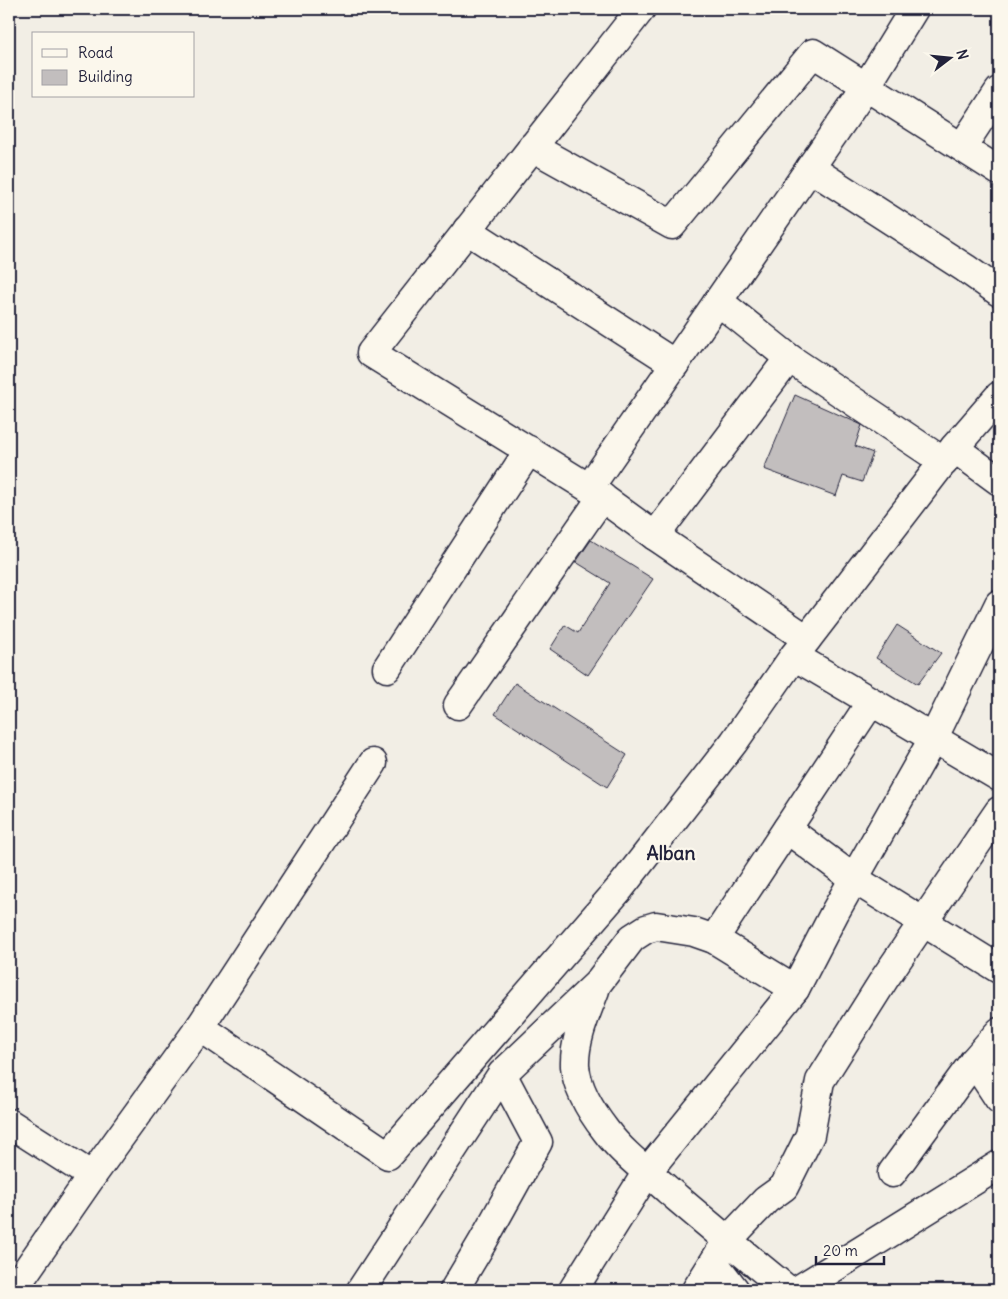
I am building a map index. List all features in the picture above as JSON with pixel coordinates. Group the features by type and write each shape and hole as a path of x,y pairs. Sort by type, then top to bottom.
{"street":[{"path":"641,9 371,353 595,493 655,536 871,702 999,777"},
{"path":"458,705 595,493 675,364 866,87 914,9"},
{"path":"532,147 672,225 813,54 999,171"},
{"path":"962,147 999,91"},
{"path":"810,168 999,292"},
{"path":"467,230 675,364"},
{"path":"718,301 789,358 949,455 999,481"},
{"path":"655,536 789,358"},
{"path":"200,1028 388,1155 621,887 734,742 801,648 949,455 999,396"},
{"path":"387,668 528,450"},
{"path":"573,1290 647,1172 795,988 933,739 999,604"},
{"path":"714,939 871,702"},
{"path":"13,1290 92,1176 200,1028 373,763"},
{"path":"696,1290 720,1252 766,1200 784,1187 810,1135 820,1081 923,921 999,811"},
{"path":"787,829 854,880 999,969"},
{"path":"361,1290 502,1074 597,984 632,938 646,928 656,926 673,927 714,939 795,988"},
{"path":"597,984 576,1044 575,1067 591,1109 606,1132 647,1172 720,1252 788,1290"},
{"path":"892,1173 974,1061 999,1032"},
{"path":"974,1061 999,1099"},
{"path":"454,1290 482,1244 538,1142 502,1074"},
{"path":"9,1123 92,1176"},
{"path":"798,1290 999,1166"},
{"path":"720,1252 735,1290"}],"building":[{"path":"795,395 862,425 855,446 873,453 862,482 843,476 836,496 764,469"},
{"path":"591,540 653,579 588,675 550,649 565,625 578,633 610,583 576,562"},
{"path":"897,625 941,653 918,684 876,658"},
{"path":"515,683 627,755 607,787 495,714"}],"district":[{"name":"Alban","path":"671,853"}]}
